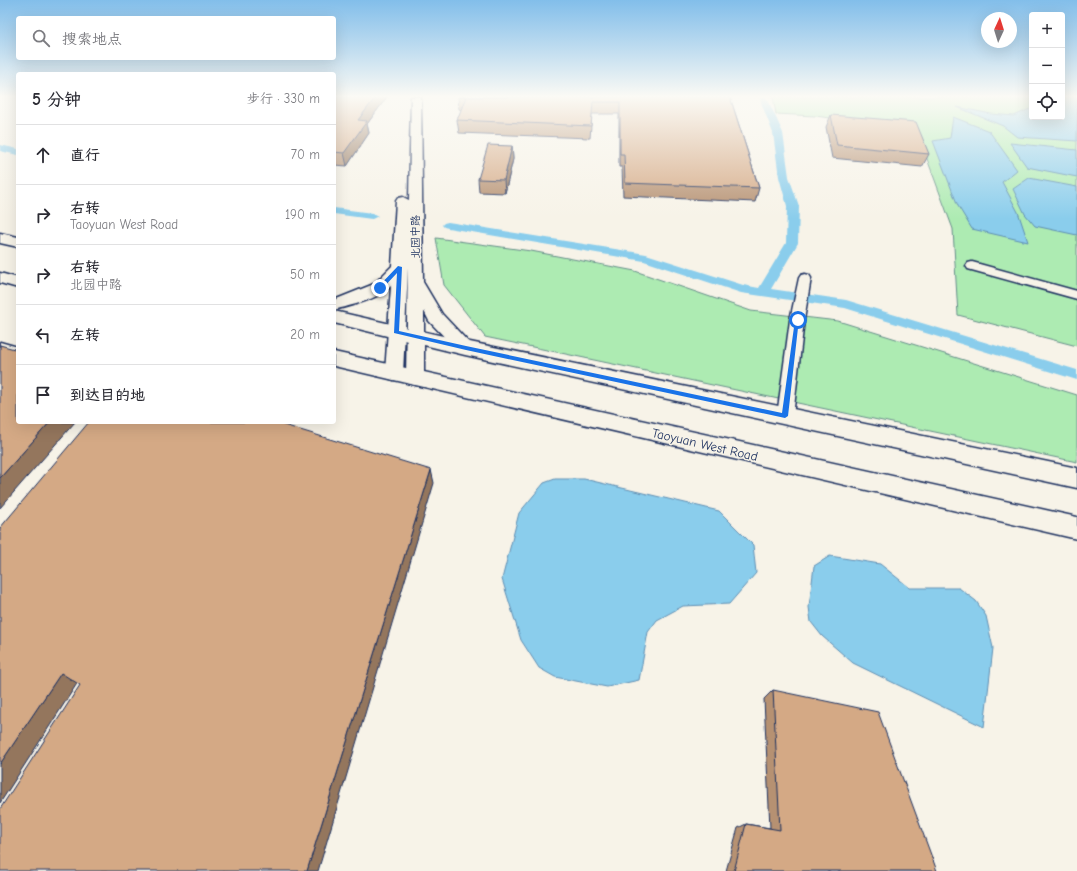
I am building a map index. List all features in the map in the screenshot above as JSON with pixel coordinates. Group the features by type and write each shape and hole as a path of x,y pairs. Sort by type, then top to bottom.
{"main road":[{"path":"0,238 16,242"},
{"path":"0,278 16,282"},
{"path":"336,317 466,348 1077,478"},
{"name":"Taoyuan West Road","path":"336,359 1077,528"}],"street":[{"name":"北园中路","path":"405,376 406,334 400,267 406,138"},
{"name":"北园中路","path":"405,376 406,334 415,281 416,138"},
{"path":"972,266 1077,295"},
{"path":"336,304 352,300 380,288 400,267"},
{"path":"785,416 798,320 806,278"},
{"path":"415,281 434,317 466,348"}],"lane":[{"path":"0,344 16,348"}],"green space":[{"path":"919,138 1077,138 1077,346 958,315 953,229"},
{"path":"436,238 531,251 635,271 751,311 838,321 1077,395 1077,462 485,337 444,285"}],"water":[{"path":"950,138 994,138 1017,170 1002,182 1018,212 1028,242 972,229 958,206 933,141"},
{"path":"1027,138 1077,138 1077,141"},
{"path":"1010,143 1077,150 1077,177 1027,167"},
{"path":"1029,178 1077,187 1077,235 1035,226 1025,214 1013,189"},
{"path":"555,479 584,479 719,511 753,545 756,573 729,604 683,606 657,620 648,632 639,680 607,687 555,677 539,668 521,640 502,579 519,513 544,483"},
{"path":"830,556 880,564 910,588 959,588 976,601 986,616 993,648 984,727 853,663 822,636 811,622 809,607 814,566"}],"building":[{"path":"336,138 355,138 344,153 336,152"},
{"path":"620,138 743,138 759,188 625,183 624,154 620,154"},
{"path":"836,138 922,138 929,154 837,145"},
{"path":"488,145 512,146 504,180 478,179"},
{"path":"0,345 16,349 16,424 48,424 0,478"},
{"path":"87,424 281,424 431,470 307,871 0,871 0,809 80,685 61,673 0,764 0,528"},
{"path":"773,690 878,712 937,871 734,871 746,824 780,830"}],"waterway":[{"path":"763,292 792,243 793,206 784,177 779,138"},
{"path":"0,148 16,152"},
{"path":"336,211 372,216"},
{"path":"448,225 646,258 741,289 846,304 1077,375"}],"route":[{"path":"380,288 400,267 396,332 785,416 798,320"}]}
